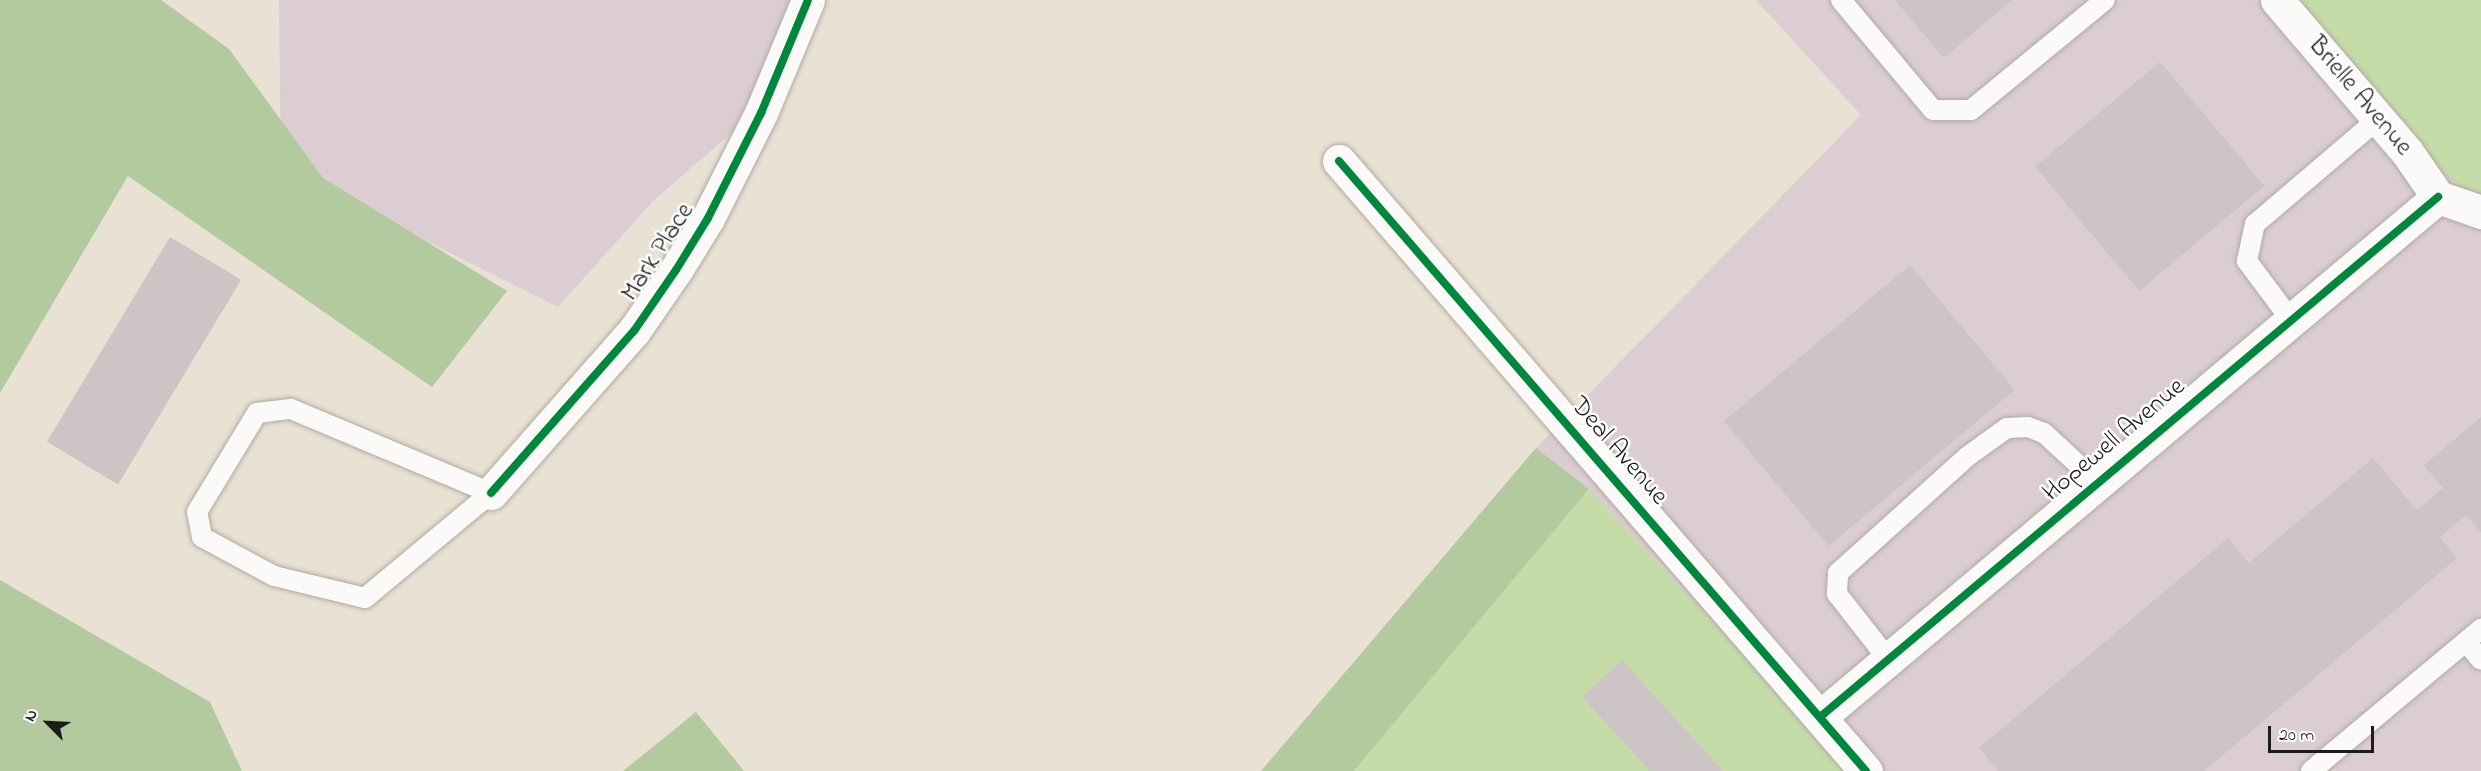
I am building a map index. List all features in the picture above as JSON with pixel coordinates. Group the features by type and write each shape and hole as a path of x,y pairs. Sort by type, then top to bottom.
{"street":[{"name":"Mark Place","path":"491,493 634,331 676,270 708,218 760,113 808,0"},
{"name":"Brielle Avenue","path":"2277,0 2378,119 2438,197"},
{"name":"Deal Avenue","path":"1339,161 1866,771"},
{"path":"2438,197 2481,212"},
{"name":"Hopewell Avenue","path":"1820,717 2438,197"}],"lane":[{"path":"1841,0 1933,110 1971,110 2105,0"},
{"path":"2291,320 2247,261 2256,224 2378,119"},
{"path":"291,409 491,493 365,598 274,576 202,537 196,512 256,413 291,409"},
{"path":"1888,659 1837,594 1838,573 1968,456 2007,428 2028,427 2044,432 2098,483"},
{"path":"2312,771 2481,629"},
{"path":"2466,642 2481,660"}],"shaded area":[{"path":"279,0 809,0 764,105 653,201 558,307 281,168"},
{"path":"1756,0 2286,0 2474,202 2481,205 2481,771 1851,771 1589,489 1536,448 1861,115"}],"green space":[{"path":"0,0 161,0 229,49 323,178 507,291 432,387 128,176 0,393"},
{"path":"2286,0 2481,0 2481,205 2474,203"},
{"path":"1536,448 1589,489 1354,771 1261,771"},
{"path":"1589,489 1851,771 1354,771"},
{"path":"0,580 210,702 242,771 0,771"},
{"path":"696,712 744,771 623,771"}],"building":[{"path":"1895,0 2012,0 1944,58"},
{"path":"2160,62 2264,186 2139,291 2035,167"},
{"path":"170,237 241,280 118,485 47,442"},
{"path":"1910,265 2015,390 1829,546 1724,421"},
{"path":"2481,417 2481,533 2466,515 2440,537 2457,558 2204,771 1998,771 1979,748 2228,538 2249,563 2373,458 2417,510 2443,488 2424,465"},
{"path":"1622,660 1723,771 1650,771 1582,697"}],"cycle path":[{"path":"491,493 634,331 676,270 708,218 761,113 808,0"},
{"path":"1339,161 1866,771"},
{"path":"1820,717 2438,197"}]}
